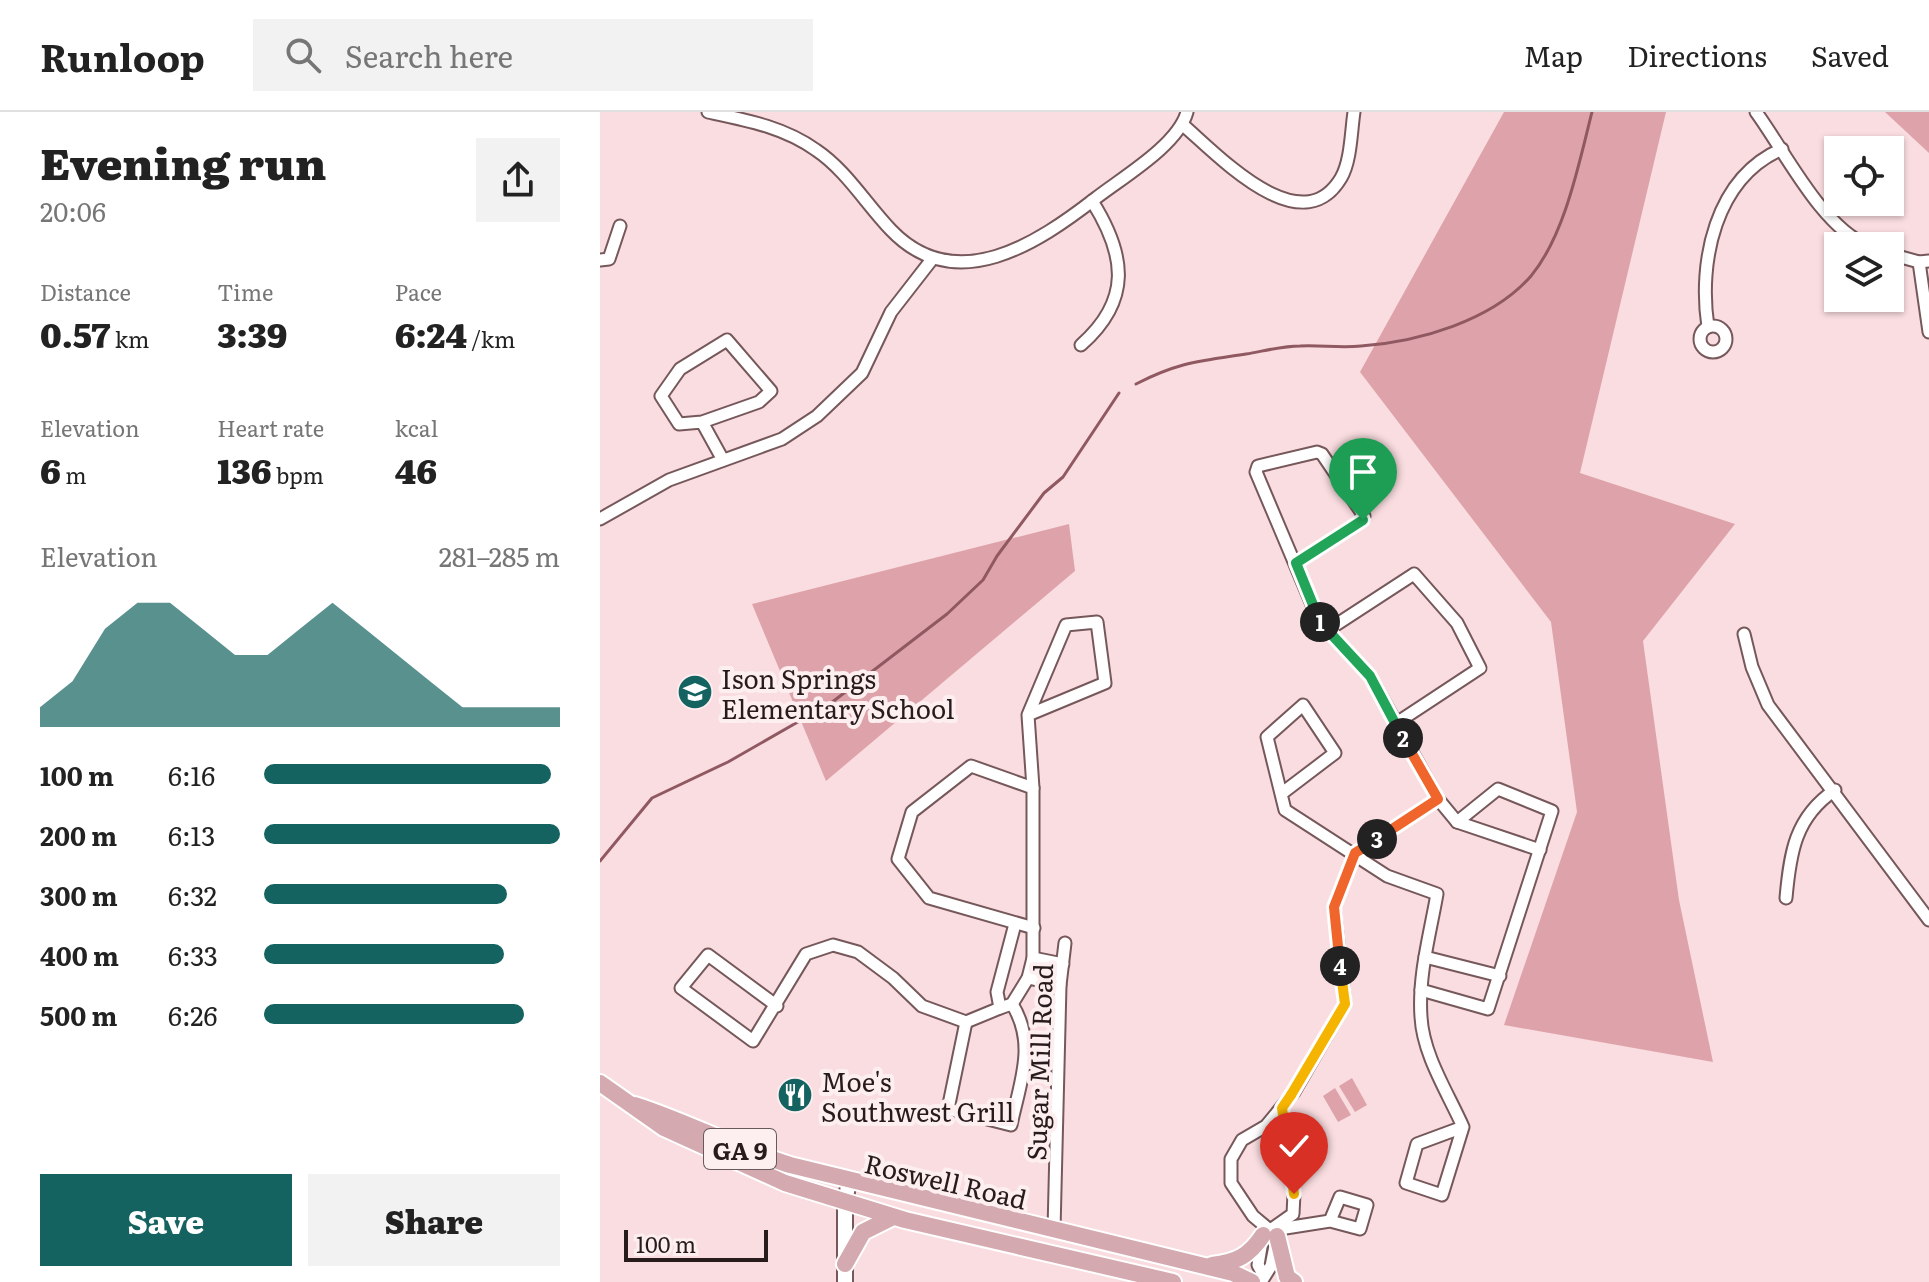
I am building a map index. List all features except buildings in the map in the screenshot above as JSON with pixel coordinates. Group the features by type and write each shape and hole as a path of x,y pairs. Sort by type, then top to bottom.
{"main road":[{"name":"Roswell Road","path":"600,1083 664,1128 726,1158 845,1203 1173,1282"},
{"name":"Roswell Road","path":"635,1105 748,1151 849,1181 1259,1279"},
{"path":"845,1264 863,1232 893,1217"},
{"path":"1205,1267 1230,1263 1251,1253 1271,1234 1286,1275 1294,1282"}],"street":[{"path":"708,112 755,122 806,143 832,163 893,233 933,258 970,261 1009,255 1035,242 1092,201 1183,125 1187,112"},
{"path":"1183,125 1252,185 1283,198 1310,202 1325,195 1343,175 1354,112"},
{"path":"1756,112 1827,215 1844,232"},
{"path":"1708,327 1704,276 1716,223 1745,176 1769,154 1782,149"},
{"path":"1081,345 1108,316 1119,278 1114,240 1092,201"},
{"path":"600,260 609,259 620,226"},
{"path":"1904,257 1924,262 1929,332"},
{"path":"600,519 669,480 766,447 798,430 862,373 891,312 933,258"},
{"path":"727,340 771,391 759,402 702,422 679,424 661,396 680,369 727,340"},
{"path":"702,422 723,460"},
{"path":"1296,563 1363,520 1347,491 1317,452 1258,466 1256,472 1319,621 1370,676 1438,799 1457,822 1540,850"},
{"path":"1328,630 1414,574 1457,623 1480,665 1478,671 1395,724"},
{"path":"777,1006 708,955 681,988 753,1041 777,1006 806,954 833,945 858,952 893,978 922,1006 966,1022 1006,1006 1028,978 1033,958 1033,788 1028,715 1066,625 1097,622 1105,683 1028,715"},
{"path":"1744,634 1752,667 1768,705 1835,790 1929,920"},
{"path":"1281,794 1335,753 1304,706 1267,737 1281,794 1285,810 1387,876 1437,894 1425,957 1421,1019 1427,1046 1463,1127 1442,1195 1406,1183 1417,1144 1463,1127"},
{"path":"1033,788 971,766 912,812 898,859 929,898 1034,928"},
{"path":"1421,990 1488,1009 1552,810 1498,789 1457,822"},
{"path":"1786,898 1790,854 1797,831 1813,807 1835,790"},
{"path":"1259,1279 1271,1266 1271,1234 1253,1216 1231,1183 1231,1159 1242,1140 1266,1126 1282,1108 1345,1004 1334,907 1355,853 1438,799"},
{"path":"966,1022 948,1109 1011,1125 1026,1052 1026,1032 997,992 1015,924"},
{"name":"Sugar Mill Road","path":"1054,1230 1060,985 1065,943"},
{"path":"1425,957 1500,976"},
{"path":"1033,958 1063,964"},
{"path":"1028,978 1060,985"},
{"path":"1271,1234 1293,1214 1294,1194 1282,1108"},
{"path":"845,1282 845,1203 849,1181"},
{"path":"1271,1234 1330,1221"}],"shaded area":[{"path":"1504,112 1666,112 1580,473 1735,524 1643,641 1679,900 1713,1062 1504,1025 1577,812 1551,622 1360,372"},
{"path":"1885,112 1929,112 1929,153"},
{"path":"1069,524 1075,571 826,781 752,604"},
{"path":"1352,1078 1367,1105 1355,1112 1339,1086"},
{"path":"1335,1088 1351,1115 1338,1122 1323,1096"}],"waterway":[{"path":"1136,384 1190,363 1280,348 1353,347 1406,340 1453,326 1496,305 1531,276 1553,240 1569,198 1592,112"},
{"path":"600,861 652,798 728,762 831,703 947,614 983,580 1044,493 1063,477 1119,393"}],"place":[{"name":"Ison Springs Elementary School","path":"695,692"},
{"name":"Moe's Southwest Grill","path":"795,1095"}],"route":[{"path":"1294,1194 1282,1108 1331,1032 1345,1004 1334,907 1355,853 1438,799 1370,676 1319,621 1296,563 1363,520"}]}
